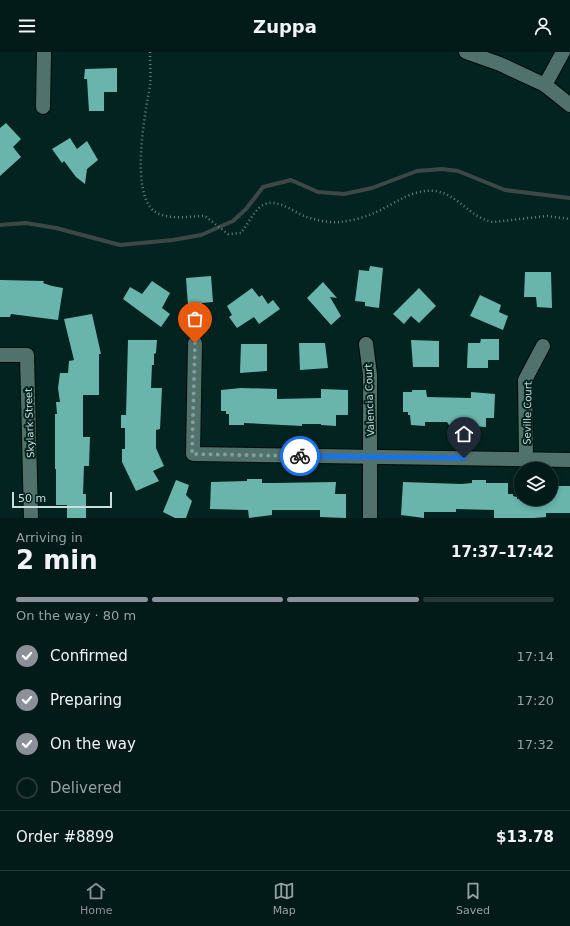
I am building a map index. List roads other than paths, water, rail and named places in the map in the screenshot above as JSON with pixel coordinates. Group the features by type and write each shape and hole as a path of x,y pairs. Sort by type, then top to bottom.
{"street":[{"path":"43,107 44,52"},
{"path":"466,52 500,64 545,85 570,105"},
{"path":"545,85 564,52"},
{"path":"195,343 192,454 570,460"},
{"name":"Valencia Court","path":"366,344 370,376 370,518"},
{"name":"Seville Court","path":"526,459 525,380 544,346"},
{"name":"Skylark Street","path":"0,355 27,355 31,518"}],"waterway":[{"path":"0,225 26,223 56,228 120,245 173,240 201,235 233,221 246,209 263,187 291,180 318,192 344,194 372,188 417,171 442,169 458,171 505,190 570,198"}]}
